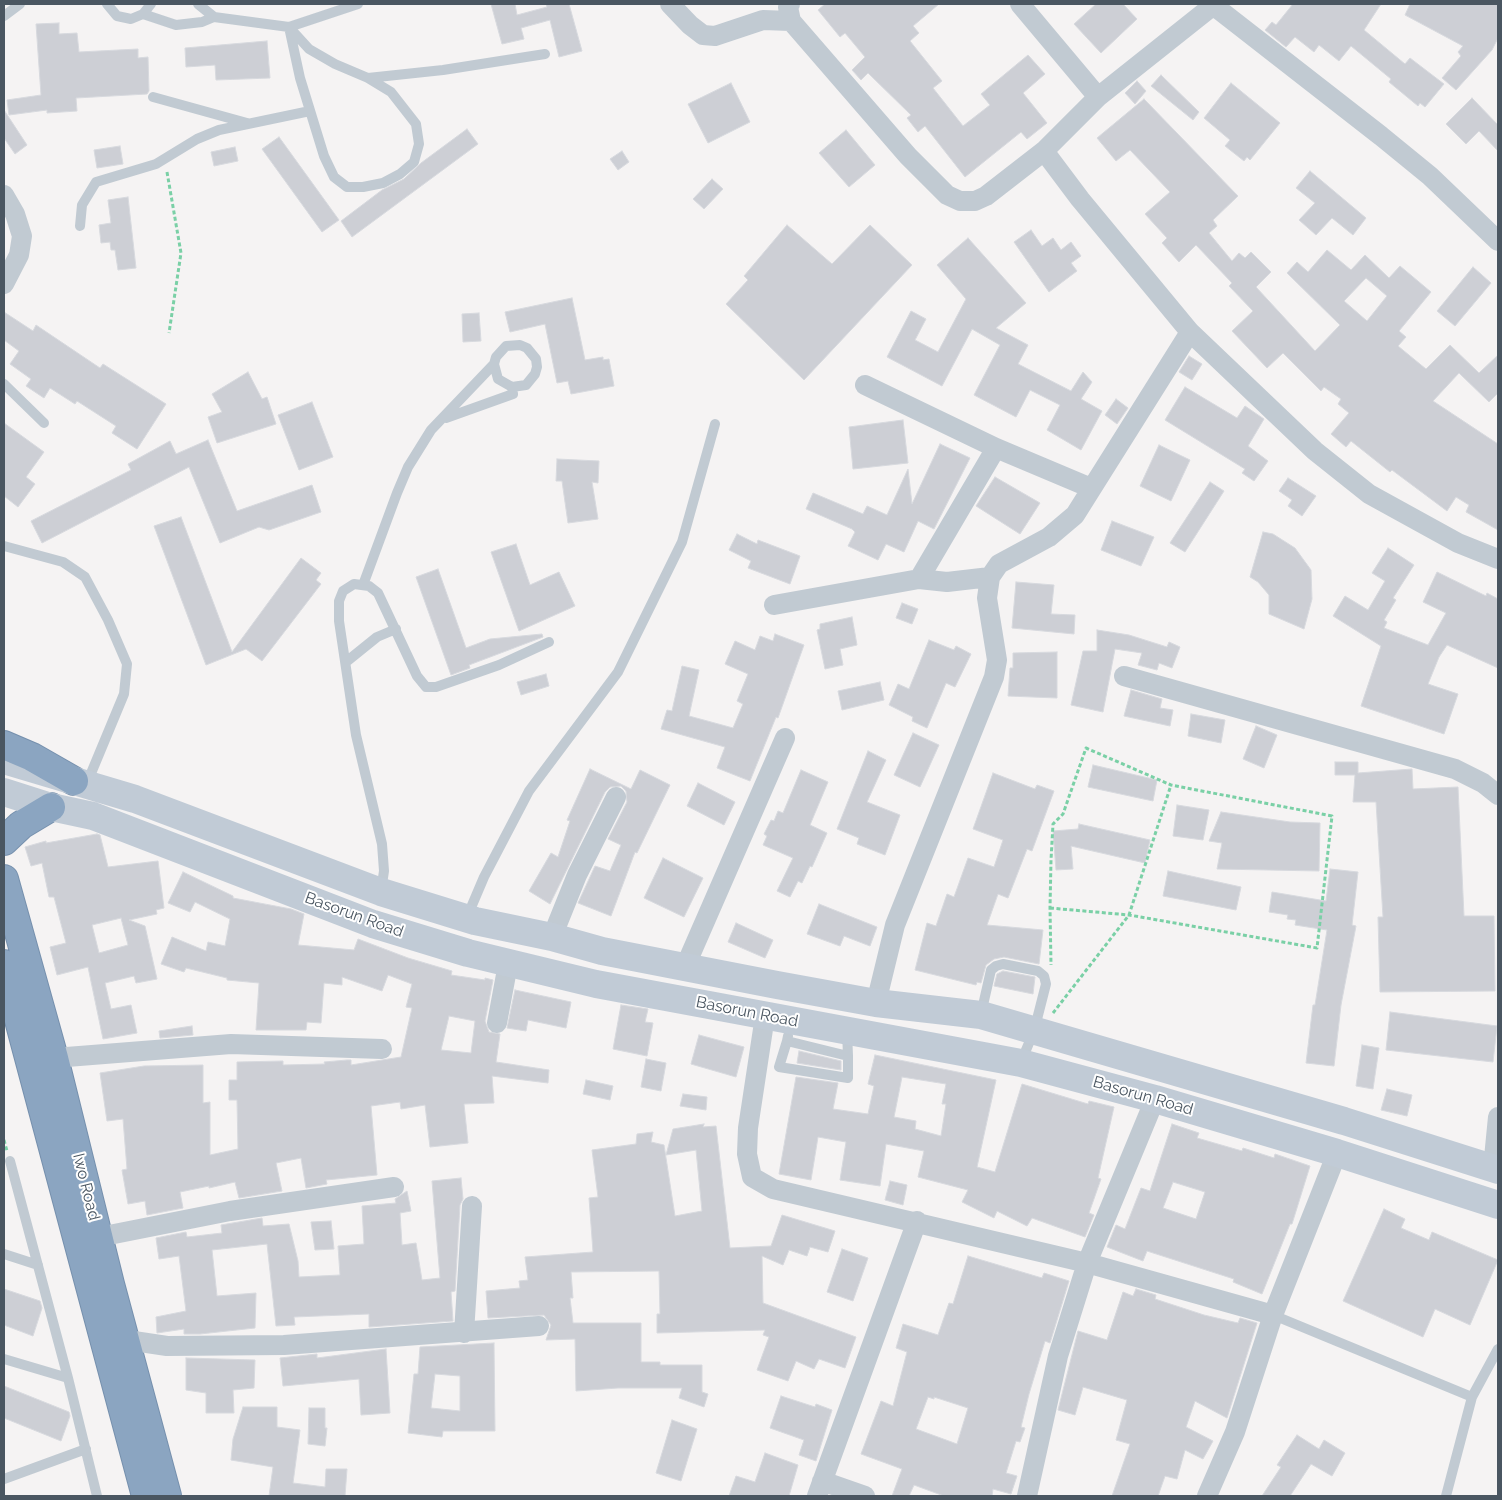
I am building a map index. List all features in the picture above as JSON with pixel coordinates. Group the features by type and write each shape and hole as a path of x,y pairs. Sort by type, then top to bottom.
{"highway":[{"path":"4,745 32,757 80,783"},
{"path":"4,841 21,826 52,807"},
{"name":"Iwo Road","path":"4,879 54,1058 167,1496"},
{"name":"Iwo Road","path":"4,964 146,1496"}],"main road":[{"name":"Basorun Road","path":"4,760 135,799 381,892 466,918 602,951 876,1003 981,1014 1045,1026 1495,1170"},
{"name":"Basorun Road","path":"4,792 52,807 101,819 373,924 508,964 848,1043 1021,1063 1155,1099 1337,1153 1498,1205"},
{"path":"596,984 602,951"}],"street":[{"path":"670,4 690,25 703,35 715,36 790,12 908,156 947,195 960,201 975,201 986,196 1044,151 1098,97 1214,5 1430,176 1498,242"},
{"path":"1020,4 1098,97"},
{"path":"1044,151 1080,199 1190,332 1315,452 1369,494 1458,542 1498,558"},
{"path":"4,195 15,214 22,236 19,255 4,284"},
{"path":"876,1003 895,925 994,677 997,660 988,598 990,577 999,564 1049,537 1074,515 1190,332"},
{"path":"865,384 996,448 1091,488"},
{"path":"918,579 996,448"},
{"path":"774,605 918,579 947,582 990,577"},
{"path":"1124,676 1455,769 1483,783 1498,795"},
{"path":"685,967 785,738"},
{"path":"552,938 577,875 616,797"},
{"path":"497,1023 508,964"},
{"path":"781,1026 748,1128 747,1154 752,1177 773,1189 917,1221 1088,1263 1273,1315"},
{"path":"54,1058 231,1044 382,1049"},
{"path":"1027,1496 1058,1356 1088,1263 1155,1099"},
{"path":"1495,1170 1498,1117"},
{"path":"1207,1496 1235,1432 1273,1315 1337,1153"},
{"path":"99,1237 230,1211 394,1187"},
{"path":"464,1333 472,1206"},
{"path":"865,1496 819,1489 917,1221"},
{"path":"126,1340 168,1346 284,1345 539,1326"}],"lane":[{"path":"4,16 20,4"},
{"path":"107,4 112,11 124,18 138,17 143,14 150,4"},
{"path":"198,4 214,16 289,27 358,4"},
{"path":"143,14 176,25 202,22 214,16"},
{"path":"289,27 309,48 335,64 368,78 391,92 416,124 419,144 414,162 400,174 383,183 363,188 347,187 334,177 310,111 289,27"},
{"path":"368,78 443,70 546,54"},
{"path":"153,97 250,124"},
{"path":"80,226 82,205 96,182 165,159 205,135 310,111"},
{"path":"363,585 374,551 408,467 431,430 443,420 494,364 496,357 506,346 520,345 532,353 537,367 531,380 526,385 512,387 498,379 494,364"},
{"path":"4,384 44,423"},
{"path":"443,420 513,394 512,387"},
{"path":"466,918 484,877 530,790 618,672 682,542 715,424"},
{"path":"4,546 64,562 85,577 108,620 127,664 124,694 80,783"},
{"path":"381,892 384,871 382,844 356,735 339,621 339,601 343,590 354,584 369,586 378,593 417,676 426,687 436,687 499,665 549,642"},
{"path":"346,662 377,637 396,629"},
{"path":"981,1014 991,970 996,966 1003,964 1038,971 1044,976 1046,984 1045,1026 1021,1063"},
{"path":"781,1026 779,1067 848,1078 848,1043"},
{"path":"10,1161 68,1378 97,1496"},
{"path":"4,1254 38,1265"},
{"path":"1273,1315 1472,1396"},
{"path":"1446,1496 1472,1396 1498,1350"},
{"path":"4,1359 68,1378"},
{"path":"4,1479 86,1449"}],"path":[{"path":"165,159 182,253 169,333"},
{"path":"1050,908 1129,916 1317,948 1332,816 1171,785 1086,748 1063,814 1053,824 1050,908 1052,973"},
{"path":"1045,1026 1129,916 1171,785"},
{"path":"1045,1026 1053,1002"}],"building":[{"path":"491,4 515,4 517,15 547,7 546,4 569,4 582,51 559,57 550,20 521,28 524,39 502,44"},
{"path":"825,4 939,4 913,26 919,33 910,41 942,81 933,88 963,126 990,105 981,94 1028,55 1045,74 1023,93 1047,123 1027,139 1021,132 965,177 925,126 918,132 907,118 911,115 868,73 861,80 852,70 865,57 845,33 840,37 818,10"},
{"path":"1096,4 1123,4 1137,19 1101,53 1074,24"},
{"path":"1293,4 1381,4 1364,30 1405,64 1410,58 1444,84 1425,107 1420,103 1418,106 1389,82 1391,79 1351,46 1339,61 1319,45 1314,52 1295,37 1286,47 1265,30 1272,22 1276,25"},
{"path":"1410,4 1498,4 1498,38 1492,50 1456,90 1442,78 1461,56 1458,52 1463,46 1405,15"},
{"path":"59,23 59,34 77,33 79,52 138,49 138,58 148,57 149,91 147,94 76,98 77,111 47,113 47,110 9,115 7,100 41,95 36,24"},
{"path":"267,41 270,78 216,80 215,65 186,67 185,48"},
{"path":"1161,75 1199,112 1193,120 1151,86"},
{"path":"1137,81 1146,91 1135,104 1125,93"},
{"path":"731,83 750,122 708,143 688,104"},
{"path":"1231,83 1280,123 1250,160 1247,157 1244,161 1225,146 1230,140 1204,118"},
{"path":"1472,98 1498,125 1498,151 1479,131 1466,144 1446,124"},
{"path":"1144,99 1238,196 1213,220 1217,226 1209,233 1232,261 1239,253 1245,258 1251,252 1271,272 1256,287 1315,351 1340,325 1287,273 1297,262 1308,272 1327,250 1351,270 1365,255 1389,278 1400,266 1431,292 1399,331 1406,337 1398,346 1426,369 1450,345 1479,373 1498,355 1498,393 1489,402 1459,373 1433,401 1498,444 1498,530 1466,512 1469,505 1456,497 1447,511 1392,470 1390,472 1351,441 1346,447 1331,434 1349,413 1338,404 1341,399 1324,387 1321,391 1283,353 1267,368 1232,331 1253,311 1229,286 1232,283 1196,245 1179,262 1162,243 1167,238 1145,214 1170,192 1130,150 1116,161 1097,138","holes":["1366,278 1387,296 1367,321 1344,301"]},
{"path":"4,110 27,145 15,154 4,138"},
{"path":"467,129 478,144 352,237 341,221 382,190 404,179 421,163"},
{"path":"846,130 875,165 849,187 819,153"},
{"path":"279,137 339,220 322,232 262,149"},
{"path":"120,146 123,164 97,168 94,150"},
{"path":"235,147 238,161 214,166 211,152"},
{"path":"622,151 629,162 618,170 610,159"},
{"path":"1310,171 1366,218 1353,235 1332,218 1316,235 1299,220 1315,203 1296,188"},
{"path":"712,179 723,189 704,209 693,199"},
{"path":"128,197 136,268 118,270 115,250 111,250 110,242 101,243 99,225 111,223 108,200"},
{"path":"787,225 832,264 870,225 912,265 804,380 726,304 748,280 744,276"},
{"path":"1031,230 1042,246 1053,238 1061,250 1071,242 1081,256 1071,263 1077,271 1049,292 1014,242"},
{"path":"968,238 1026,303 996,328 1028,345 1018,364 1071,391 1083,372 1092,382 1081,399 1102,411 1081,450 1047,430 1060,405 1030,390 1016,417 974,395 1000,345 972,329 942,386 887,357 911,311 926,319 915,340 938,352 966,299 937,265"},
{"path":"1473,267 1491,283 1455,326 1437,311"},
{"path":"572,298 585,360 603,357 603,360 609,359 614,386 571,394 568,381 557,383 545,324 510,332 505,312"},
{"path":"4,312 33,331 36,325 100,368 103,364 166,404 137,449 112,433 116,426 77,401 75,404 50,388 44,398 26,386 31,379 10,364 19,351 4,340"},
{"path":"479,313 481,341 463,342 462,314"},
{"path":"1189,356 1202,364 1192,380 1179,372"},
{"path":"248,372 262,399 267,397 276,424 217,443 208,417 222,412 212,394"},
{"path":"1185,387 1237,418 1245,406 1264,419 1248,446 1268,461 1254,481 1242,473 1245,469 1165,420"},
{"path":"1116,399 1128,408 1117,424 1105,415"},
{"path":"312,402 333,457 299,470 278,415"},
{"path":"903,420 908,463 853,469 849,427"},
{"path":"4,423 44,452 26,477 35,484 18,507 4,496"},
{"path":"208,440 237,511 312,485 321,512 269,530 259,527 220,543 189,467 42,543 31,521 131,470 128,464 170,441 176,454"},
{"path":"940,444 970,458 934,529 918,521 904,552 886,544 878,560 848,546 855,532 852,529 806,509 813,493 863,514 867,506 887,515 908,469 912,504"},
{"path":"1159,445 1190,460 1171,501 1140,486"},
{"path":"557,459 599,461 598,483 592,482 598,519 568,523 562,481 556,481"},
{"path":"995,477 1040,503 1020,534 976,506"},
{"path":"1288,478 1316,496 1302,516 1288,506 1292,500 1279,491"},
{"path":"1210,482 1224,491 1185,552 1170,543"},
{"path":"181,517 232,652 301,558 321,573 316,580 321,584 262,661 246,649 206,665 154,526"},
{"path":"1112,521 1154,537 1141,566 1101,550"},
{"path":"1263,532 1273,534 1295,548 1311,570 1312,599 1304,629 1269,614 1269,595 1258,582 1250,577"},
{"path":"737,534 757,544 758,540 800,556 790,584 748,568 751,561 729,550"},
{"path":"516,544 530,585 559,572 575,606 519,631 491,552"},
{"path":"1388,548 1414,565 1393,598 1396,600 1384,620 1387,622 1384,628 1428,645 1446,613 1423,602 1437,572 1486,596 1487,593 1498,599 1498,668 1447,645 1439,657 1428,684 1458,694 1444,734 1361,706 1381,646 1333,616 1345,596 1368,610 1385,581 1372,573"},
{"path":"438,569 466,648 490,639 542,634 543,637 469,665 470,668 451,675 416,577"},
{"path":"1016,582 1054,585 1051,614 1075,615 1074,634 1012,628"},
{"path":"902,603 918,609 912,624 896,618"},
{"path":"852,617 857,645 840,649 843,665 825,669 817,630 820,629 820,624"},
{"path":"1097,630 1129,635 1167,647 1169,642 1180,647 1172,668 1159,663 1157,670 1138,665 1142,653 1115,649 1103,712 1071,705 1083,651 1097,651"},
{"path":"775,634 804,645 778,718 776,717 750,781 717,768 725,747 661,729 667,710 672,711 682,666 699,670 689,716 733,728 743,704 737,701 748,674 725,664 735,641 755,650 760,636 773,641"},
{"path":"929,640 954,650 956,646 971,654 955,687 946,683 927,728 912,721 913,717 889,705 898,684 909,689"},
{"path":"1057,652 1057,698 1008,696 1010,668 1013,668 1013,653"},
{"path":"546,674 549,686 521,695 517,682"},
{"path":"880,682 884,700 842,710 838,691"},
{"path":"1131,690 1162,699 1160,708 1173,710 1170,726 1124,716"},
{"path":"1191,714 1225,720 1221,743 1188,736"},
{"path":"1256,726 1277,735 1264,768 1243,759"},
{"path":"913,733 939,745 920,787 894,775"},
{"path":"868,751 886,760 867,802 900,815 885,855 857,844 859,838 837,829"},
{"path":"1335,762 1358,762 1358,773 1412,769 1413,789 1458,787 1464,916 1494,916 1495,991 1380,992 1378,917 1383,917 1376,802 1353,802 1355,775 1335,775"},
{"path":"1093,765 1157,780 1153,801 1088,787"},
{"path":"590,769 631,789 640,770 670,785 637,853 635,852 611,916 578,903 595,866 610,871 621,845 608,839 627,802 626,791 621,786 610,787 605,792 550,904 529,891 551,853 558,857 570,821 567,820"},
{"path":"801,770 828,782 810,825 827,833 812,867 810,866 802,883 798,881 790,897 777,891 793,858 763,845 767,836 764,834 771,820 774,821 778,811 783,813"},
{"path":"993,773 1035,789 1037,785 1054,791 1032,851 1027,849 1008,898 998,894 987,925 1043,930 1039,964 1004,957 994,959 986,965 981,983 977,982 976,985 915,970 927,923 936,926 947,894 954,897 968,858 994,867 1003,840 973,829"},
{"path":"698,783 735,802 724,825 687,806"},
{"path":"1177,805 1209,810 1203,840 1173,836"},
{"path":"1221,812 1290,822 1320,823 1319,871 1217,869 1222,843 1209,841"},
{"path":"1079,824 1150,840 1145,863 1071,846 1073,869 1056,870 1053,831 1078,829"},
{"path":"97,834 100,835 108,867 158,861 164,908 156,910 157,914 129,920 145,926 157,979 136,983 134,976 105,983 111,1009 131,1005 137,1033 103,1039 88,967 57,975 50,947 66,943 54,897 49,897 42,863 31,866 25,847 46,841 46,843","holes":["121,918 128,945 99,953 92,925"]},
{"path":"663,858 703,878 684,917 644,898"},
{"path":"1330,869 1358,872 1352,925 1356,926 1341,1005 1334,1066 1306,1063 1313,1005 1315,1005 1327,930 1295,925 1296,920 1287,919 1288,915 1269,912 1272,892 1326,901"},
{"path":"1168,871 1241,887 1236,910 1163,896"},
{"path":"183,872 233,896 233,898 291,909 304,914 298,945 354,950 358,939 408,958 452,971 451,975 493,980 485,1021 489,1032 500,1034 496,1062 549,1070 548,1083 492,1076 494,1103 464,1104 468,1143 430,1147 425,1105 401,1109 400,1102 371,1106 377,1175 326,1180 327,1184 306,1188 301,1158 276,1163 282,1191 239,1198 235,1182 209,1188 209,1186 180,1192 183,1208 147,1215 145,1201 128,1204 122,1170 127,1169 123,1119 107,1121 100,1073 144,1066 203,1065 203,1103 210,1102 210,1155 238,1149 237,1100 229,1100 229,1080 237,1080 237,1062 283,1061 283,1065 325,1064 324,1062 351,1060 351,1065 401,1057 412,1008 406,1007 412,984 388,975 382,991 342,977 342,985 324,983 321,1023 307,1022 306,1030 256,1030 259,983 227,980 227,978 186,968 184,972 161,964 172,937 206,951 208,942 225,946 230,919 195,902 190,912 168,903","holes":["449,1016 475,1021 471,1053 441,1050"]},
{"path":"819,904 877,927 870,946 844,936 840,946 807,934"},
{"path":"736,923 773,940 765,958 728,942"},
{"path":"1003,971 1035,977 1033,994 994,986 997,974"},
{"path":"515,990 571,1002 566,1028 528,1020 526,1031 507,1028"},
{"path":"621,1005 648,1009 645,1022 653,1023 647,1056 613,1049"},
{"path":"1390,1012 1497,1026 1493,1062 1386,1050"},
{"path":"192,1026 193,1035 160,1038 159,1031"},
{"path":"699,1035 744,1047 736,1077 691,1064"},
{"path":"1362,1045 1379,1048 1373,1089 1356,1086"},
{"path":"799,1051 841,1061 841,1070 797,1063"},
{"path":"875,1055 996,1080 977,1167 995,1172 1022,1084 1088,1104 1089,1101 1114,1107 1098,1178 1101,1179 1089,1213 1094,1215 1085,1237 1032,1218 1027,1226 997,1211 994,1218 962,1202 968,1190 918,1177 924,1151 886,1144 880,1186 840,1180 846,1142 818,1137 811,1180 779,1174 796,1077 838,1083 833,1109 868,1114 874,1086 868,1084","holes":["902,1077 946,1084 942,1104 946,1104 941,1136 915,1129 916,1121 894,1117"]},
{"path":"646,1059 666,1063 661,1091 641,1087"},
{"path":"586,1080 613,1086 610,1100 583,1094"},
{"path":"1387,1089 1412,1095 1407,1116 1381,1110"},
{"path":"683,1094 707,1097 706,1110 680,1106"},
{"path":"704,1124 703,1127 716,1126 730,1248 771,1246 782,1215 835,1231 828,1252 810,1247 807,1256 789,1250 783,1265 762,1256 763,1303 856,1337 845,1368 819,1359 814,1369 796,1361 788,1381 757,1370 769,1337 763,1335 765,1330 657,1333 657,1314 660,1314 659,1271 571,1272 573,1298 570,1298 573,1323 641,1323 641,1362 660,1362 660,1365 702,1365 702,1392 708,1394 704,1407 679,1398 682,1388 618,1388 576,1391 575,1339 546,1340 551,1325 544,1315 488,1318 486,1291 520,1288 519,1281 528,1280 525,1257 593,1252 589,1198 598,1197 592,1150 636,1144 637,1134 653,1132 651,1142 664,1145 675,1216 702,1211 696,1150 666,1155 673,1129"},
{"path":"1172,1124 1199,1133 1197,1138 1242,1151 1243,1148 1274,1158 1275,1154 1310,1166 1292,1224 1290,1224 1262,1294 1233,1282 1234,1279 1147,1251 1143,1261 1107,1247 1116,1225 1125,1229 1141,1188 1150,1191","holes":["1173,1182 1205,1192 1196,1219 1163,1208"]},
{"path":"461,1178 463,1199 460,1205 455,1291 451,1292 453,1321 369,1327 369,1314 294,1317 295,1325 276,1326 267,1244 212,1250 217,1296 256,1293 255,1328 200,1334 184,1334 184,1329 157,1333 156,1317 186,1311 179,1256 159,1259 156,1238 186,1232 187,1237 222,1233 221,1225 262,1218 263,1226 289,1224 298,1261 299,1277 340,1275 338,1246 364,1244 362,1206 396,1203 395,1199 407,1191 411,1211 400,1213 402,1245 416,1243 422,1280 440,1278 432,1181"},
{"path":"890,1181 907,1185 903,1205 885,1200"},
{"path":"1384,1209 1405,1219 1401,1228 1429,1240 1432,1232 1498,1260 1470,1325 1435,1309 1423,1337 1343,1301"},
{"path":"331,1221 334,1249 315,1250 311,1222"},
{"path":"842,1249 868,1258 853,1301 827,1292"},
{"path":"968,1256 1042,1278 1044,1273 1069,1281 1050,1343 1045,1341 1021,1427 1025,1428 1020,1442 1016,1441 1006,1473 1017,1476 1011,1494 993,1489 992,1496 944,1496 914,1485 909,1496 892,1496 902,1469 861,1454 881,1401 893,1406 907,1352 896,1348 903,1324 938,1335 949,1303 953,1304","holes":["928,1397 934,1399 934,1397 968,1408 957,1444 916,1429"]},
{"path":"4,1289 40,1301 42,1308 33,1336 4,1325"},
{"path":"1136,1289 1156,1295 1155,1299 1204,1315 1238,1323 1240,1318 1257,1323 1227,1418 1195,1401 1186,1427 1213,1441 1203,1459 1185,1450 1177,1479 1165,1476 1158,1496 1112,1496 1130,1444 1116,1440 1127,1400 1083,1387 1075,1415 1058,1410 1078,1331 1107,1340 1123,1292 1133,1296"},
{"path":"494,1343 495,1431 443,1431 442,1437 408,1433 414,1374 418,1374 420,1347","holes":["435,1374 460,1376 460,1411 431,1408"]},
{"path":"386,1349 390,1413 361,1415 359,1379 283,1386 280,1358 317,1354 317,1358"},
{"path":"186,1358 255,1360 254,1388 233,1390 234,1413 206,1413 206,1393 186,1390"},
{"path":"4,1386 69,1412 70,1416 61,1441 4,1418"},
{"path":"781,1396 815,1407 816,1404 832,1410 816,1461 799,1455 804,1440 770,1428"},
{"path":"243,1407 277,1407 277,1427 300,1430 293,1483 325,1487 326,1469 347,1469 345,1496 269,1496 273,1467 231,1460 233,1439"},
{"path":"309,1408 325,1408 325,1428 327,1428 325,1446 308,1444"},
{"path":"672,1420 697,1429 681,1481 656,1473"},
{"path":"1297,1435 1319,1449 1324,1440 1345,1453 1332,1476 1311,1464 1290,1496 1262,1496 1281,1467 1277,1465"},
{"path":"765,1453 798,1465 789,1496 729,1496 736,1476 755,1482"}]}
